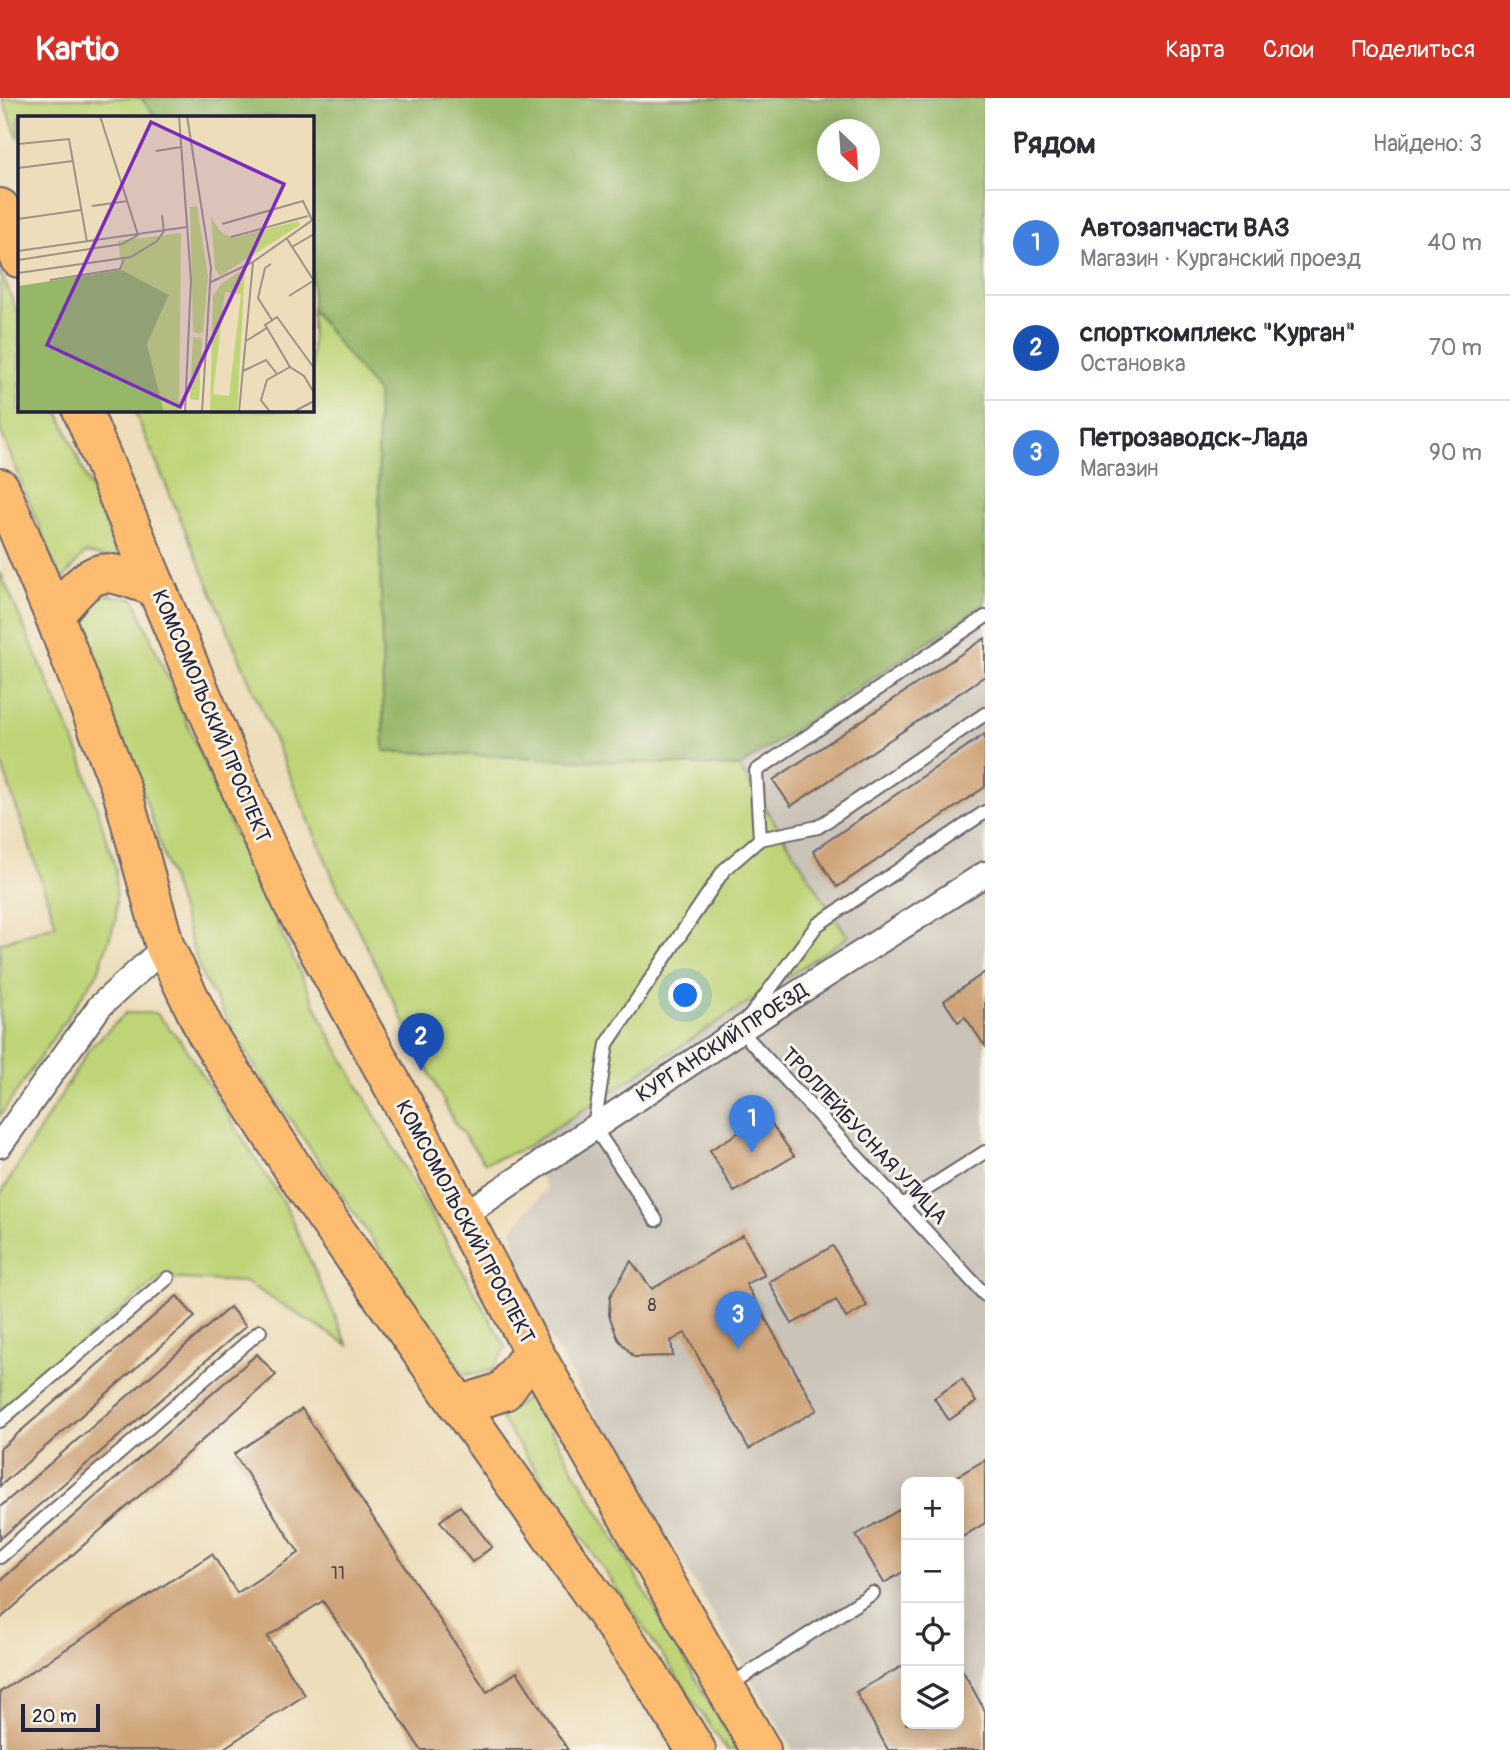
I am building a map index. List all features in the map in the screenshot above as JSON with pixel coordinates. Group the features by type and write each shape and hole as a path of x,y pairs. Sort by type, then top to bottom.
{"main road":[{"path":"0,208 18,255"},
{"name":"КОМСОМОЛЬСКИЙ ПРОСПЕКТ","path":"82,411 155,587 293,904 533,1351 761,1750"},
{"path":"0,488 54,615 122,791 165,947 206,1032 307,1190 644,1667 696,1750"},
{"path":"54,615 90,577 112,572 155,587"},
{"path":"459,1406 504,1391 533,1351"}],"street":[{"name":"КУРГАНСКИЙ ПРОЕЗД","path":"462,1216 740,1030 985,874"},
{"path":"0,1145 100,1006 165,947"}],"lane":[{"path":"760,839 756,771 985,617"},
{"path":"656,1220 594,1127 607,1044 724,870 760,839 818,827 985,715"},
{"path":"740,1030 817,925 985,812"},
{"name":"ТРОЛЛЕЙБУСНАЯ УЛИЦА","path":"740,1030 985,1296"},
{"path":"902,1205 985,1152"},
{"path":"0,1420 168,1278"},
{"path":"0,1558 260,1331"},
{"path":"724,1689 873,1593"}],"shaded area":[{"path":"985,604 985,1750 793,1750 522,1290 513,1228 547,1188 523,1149 848,937 739,767"}],"green space":[{"path":"2,98 141,98 155,116 18,116 18,137"},
{"path":"141,98 985,98 985,604 739,767 384,751 377,392 313,311 313,116 155,116"},
{"path":"0,270 18,314 18,411 58,411 120,560 85,553 61,581 0,429"},
{"path":"313,311 377,392 384,751 739,767 848,937 523,1149 485,1163 454,1122 338,889 134,411 313,411"},
{"path":"0,572 81,757 116,870 116,919 98,972 0,1116 0,943 56,924 0,759"},
{"path":"98,594 134,599 233,831 328,1032 506,1348 491,1371 464,1375 257,1070 202,976 144,794 75,623"},
{"path":"126,1013 156,1013 180,1040 285,1205 348,1345 245,1282 160,1278 0,1410 0,1195 90,1048"},
{"path":"530,1394 737,1750 727,1750 497,1413 516,1407"}],"building":[{"path":"985,638 985,676 791,806 773,780"},
{"path":"985,734 985,787 837,887 813,851"},
{"path":"985,972 985,1046 965,1017 958,1022 944,1001"},
{"path":"766,1116 794,1156 734,1192 710,1150"},
{"path":"743,1235 765,1275 746,1284 817,1410 749,1449 685,1333 671,1341 673,1356 634,1357 618,1339 609,1315 610,1296 631,1261 652,1289"},
{"path":"833,1246 867,1306 846,1318 836,1300 792,1324 769,1282"},
{"path":"177,1296 195,1317 0,1486 0,1449"},
{"path":"230,1307 246,1326 0,1539 0,1507"},
{"path":"257,1354 276,1375 0,1619 0,1581"},
{"path":"962,1379 976,1402 949,1420 934,1398"},
{"path":"302,1409 487,1692 517,1672 568,1750 421,1750 323,1601 267,1637 305,1695 221,1750 0,1750 0,1692 212,1554 237,1593 299,1553 234,1454"},
{"path":"985,1460 985,1523 964,1536 964,1477 956,1477"},
{"path":"460,1506 492,1547 472,1562 440,1521"},
{"path":"901,1509 901,1573 884,1583 856,1535"},
{"path":"901,1667 901,1729 964,1729 964,1673 985,1711 985,1750 888,1750 856,1692"}],"place":[{"name":"спорткомплекс \"Курган\"","path":"421,1071"},
{"name":"Автозапчасти ВАЗ","path":"752,1153"},
{"name":"Петрозаводск-Лада","path":"738,1349"}]}
